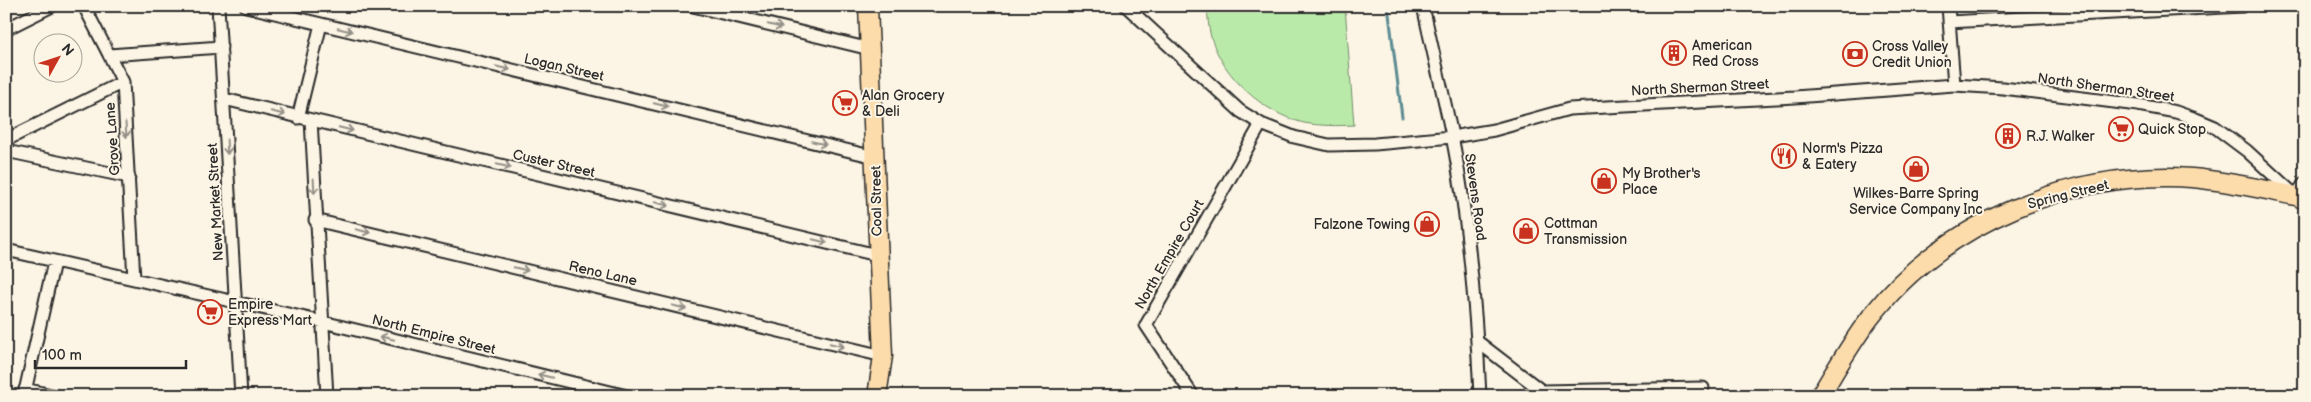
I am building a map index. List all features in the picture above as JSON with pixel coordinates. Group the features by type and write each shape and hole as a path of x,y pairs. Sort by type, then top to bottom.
{"main road":[{"name":"Coal Street","path":"868,6 875,157 877,255 883,356 878,396"},
{"name":"Spring Street","path":"1820,396 1852,343 1874,313 1898,287 1948,245 1981,224 2016,208 2052,195 2096,184 2165,178 2225,182 2302,193"}],"street":[{"path":"6,29 52,6"},
{"name":"Grove Lane","path":"84,6 123,82 134,279"},
{"name":"New Market Street","path":"218,6 241,396"},
{"name":"Logan Street","path":"246,6 875,157"},
{"path":"693,6 870,49"},
{"name":"North Sherman Street","path":"1126,6 1240,111 1261,124 1294,137 1330,144 1393,144 1452,137 1494,130 1569,109 1795,97 1954,85 2097,99 2176,112 2214,127 2302,193"},
{"name":"Stevens Road","path":"1423,6 1452,137 1467,236 1478,342 1480,396"},
{"path":"1948,6 1954,85"},
{"path":"1949,22 2117,10 2243,6"},
{"path":"298,118 321,24"},
{"path":"109,56 221,47"},
{"path":"6,140 123,82"},
{"name":"Custer Street","path":"224,99 877,255"},
{"path":"311,120 315,220 327,396"},
{"name":"North Empire Court","path":"1192,396 1146,325 1261,124"},
{"path":"6,151 129,177"},
{"name":"Reno Lane","path":"315,220 883,356"},
{"name":"North Empire Street","path":"6,250 323,322 627,396"},
{"path":"54,262 24,392 56,396"},
{"path":"1478,342 1542,390 1703,388"}],"green space":[{"path":"1207,6 1345,6 1354,125 1304,123 1274,111 1260,102 1235,79 1217,52 1210,33"}],"waterway":[{"path":"1388,6 1402,117"}],"place":[{"name":"American Red Cross","path":"1674,53"},
{"name":"Cross Valley Credit Union","path":"1855,54"},
{"name":"Alan Grocery & Deli","path":"845,103"},
{"name":"Quick Stop","path":"2121,129"},
{"name":"R.J. Walker","path":"2008,136"},
{"name":"Norm's Pizza & Eatery","path":"1784,156"},
{"name":"Wilkes-Barre Spring Service Company Inc","path":"1916,169"},
{"name":"My Brother's Place","path":"1604,181"},
{"name":"Falzone Towing","path":"1427,224"},
{"name":"Cottman Transmission","path":"1526,231"},
{"name":"Empire Express Mart","path":"210,312"}]}
